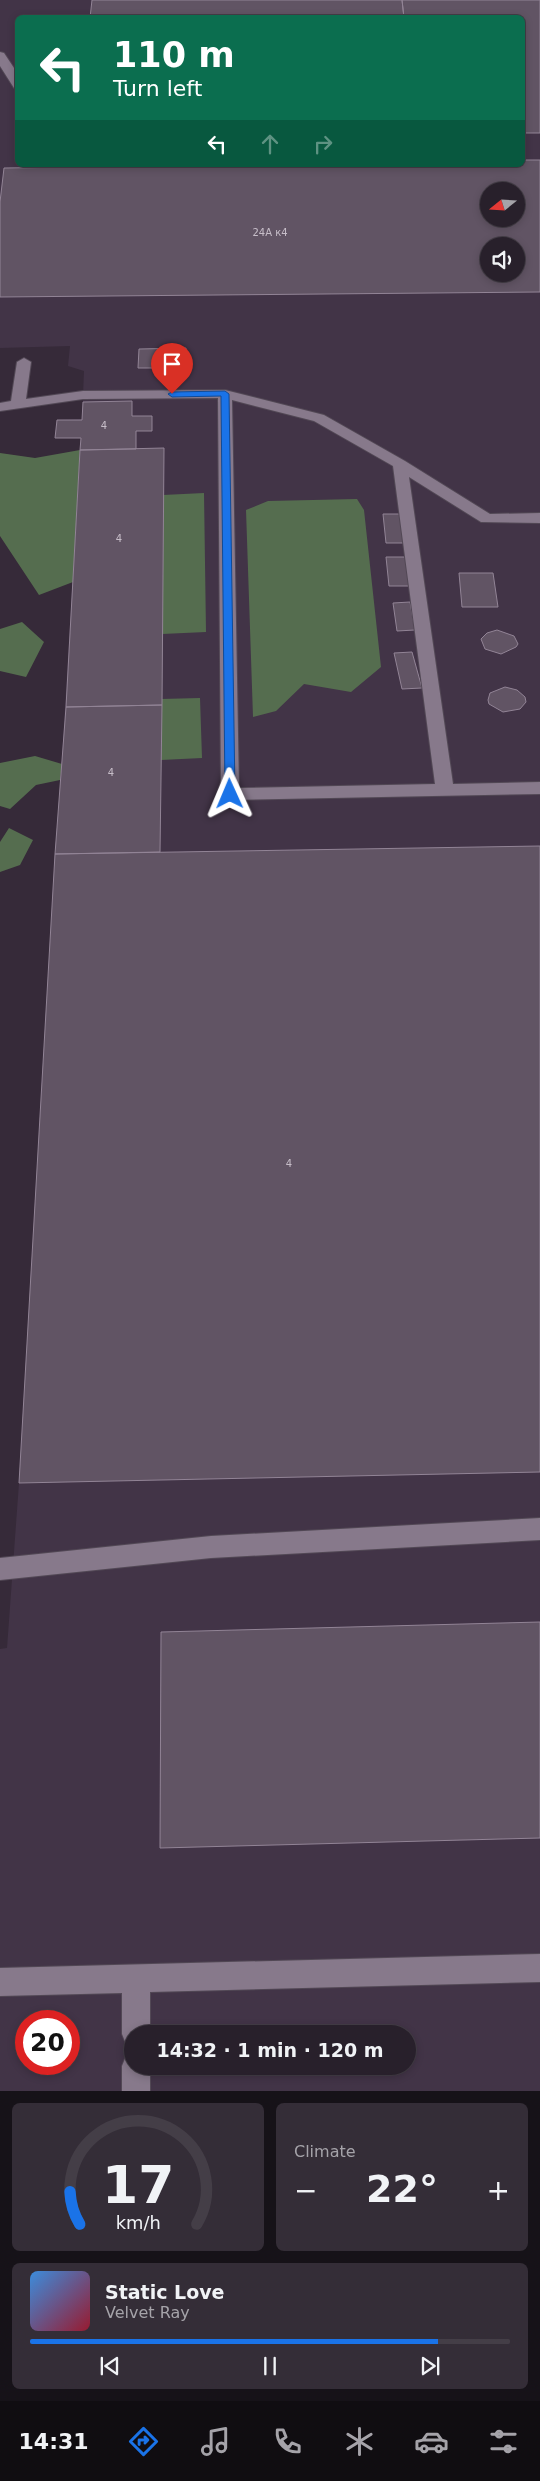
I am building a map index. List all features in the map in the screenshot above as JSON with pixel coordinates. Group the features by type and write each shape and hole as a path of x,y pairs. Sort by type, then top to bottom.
{"lane":[{"path":"0,56 15,80"},
{"path":"18,403 24,362"},
{"path":"225,394 230,794 540,788"},
{"path":"0,407 83,395 225,394 319,418 400,464 487,520 540,518"},
{"path":"400,464 445,790"},
{"path":"0,1569 212,1546 540,1529"},
{"path":"0,1982 540,1968"},
{"path":"136,1979 136,2025"},
{"path":"136,2075 136,2091"}],"shaded area":[{"path":"0,0 540,0 540,2091 0,2091 0,1649 7,1648 19,1483 81,438 55,438 57,420 82,419 84,371 68,366 70,346 0,348"}],"green space":[{"path":"80,450 73,582 39,595 0,536 0,453 35,458"},
{"path":"204,493 206,632 162,634 163,495"},
{"path":"357,499 364,510 381,667 351,692 304,684 276,711 253,717 246,510 268,501"},
{"path":"22,622 44,642 26,677 0,671 0,629"},
{"path":"200,698 202,758 161,760 161,699"},
{"path":"35,756 62,764 60,780 36,785 10,809 0,806 0,763"},
{"path":"9,828 33,840 20,865 0,872 0,842"}],"building":[{"path":"92,0 402,0 404,15 90,15"},
{"path":"402,0 540,0 540,133 525,133 525,15 404,15"},
{"path":"525,160 540,160 540,292 0,297 0,202 4,168 525,167"},
{"path":"186,348 186,368 138,368 139,349"},
{"path":"132,401 132,416 152,416 152,431 136,431 136,449 80,450 81,438 55,438 57,420 82,420 83,402"},
{"path":"164,448 162,705 66,707 80,450"},
{"path":"383,514 401,514 405,543 386,543"},
{"path":"386,557 406,557 409,586 389,586"},
{"path":"459,573 493,573 498,607 462,607"},
{"path":"410,602 415,630 397,631 393,603"},
{"path":"497,630 514,636 518,644 516,647 501,654 485,649 481,639 487,633"},
{"path":"412,652 422,688 402,689 394,653"},
{"path":"505,687 517,690 525,697 526,702 520,709 503,712 489,704 490,693"},
{"path":"162,705 160,852 55,854 66,707"},
{"path":"540,846 540,1472 19,1483 55,854"},
{"path":"540,1622 540,1838 160,1848 161,1632"}],"route":[{"path":"172,394 225,394 230,794"}]}
